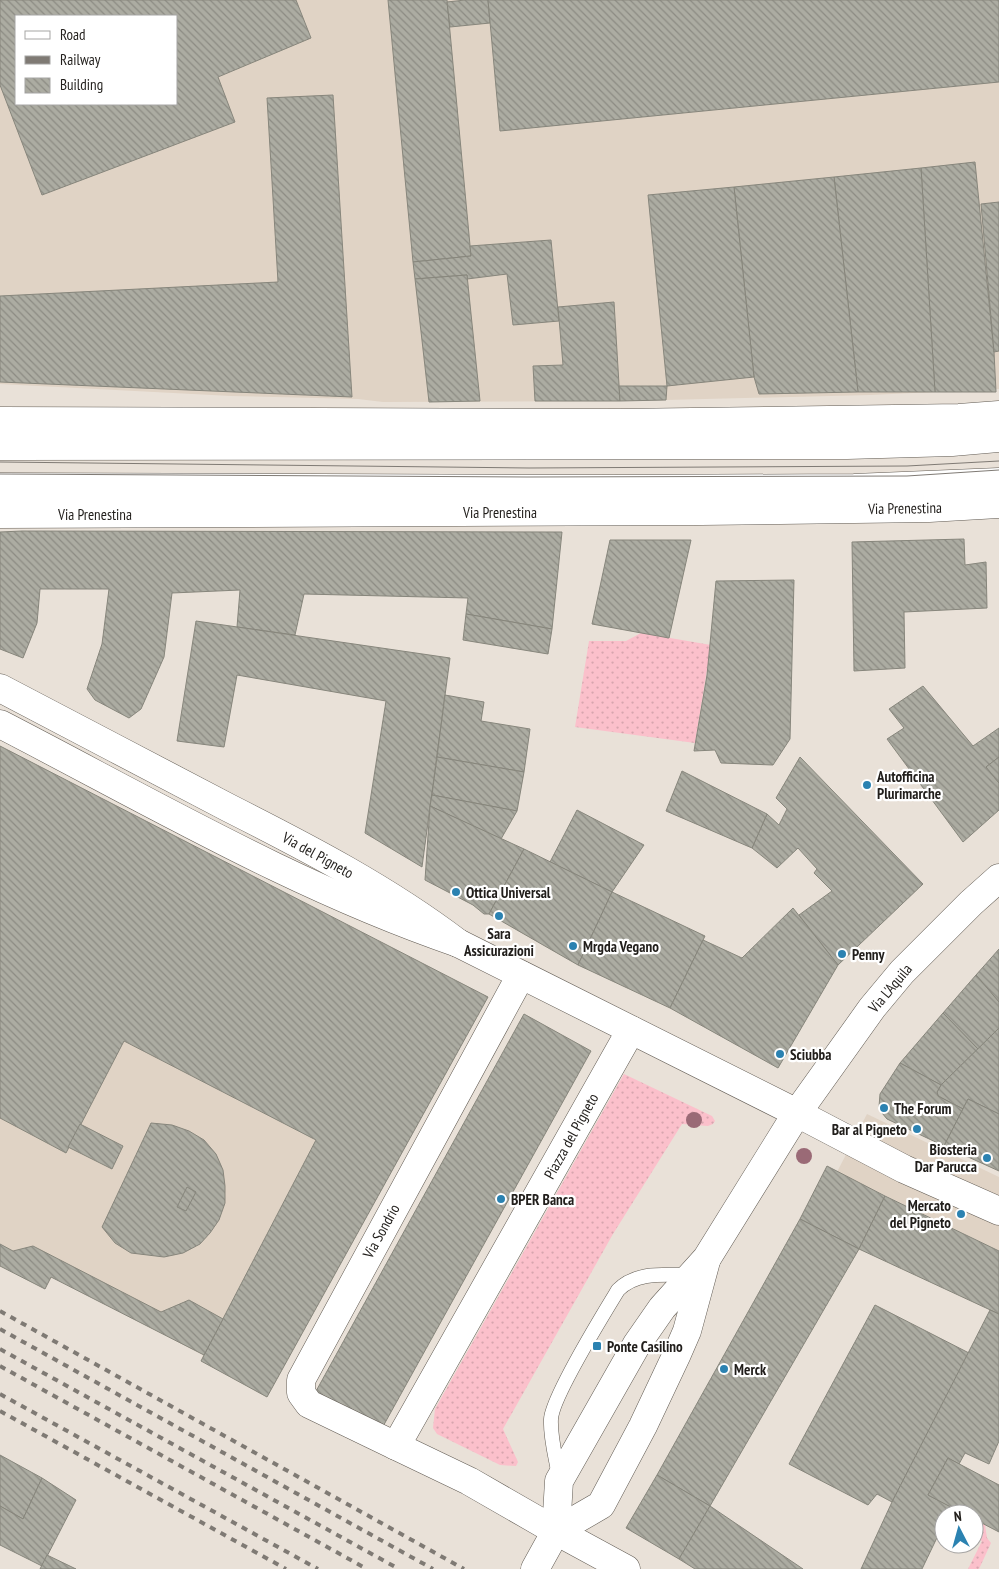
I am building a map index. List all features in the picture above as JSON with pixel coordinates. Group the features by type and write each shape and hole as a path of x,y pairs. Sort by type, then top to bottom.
{"main road":[{"path":"0,420 620,423 959,418 999,415"},
{"path":"3,446 836,445 952,442 999,438"},
{"path":"0,487 864,488 999,482"},
{"name":"Via Prenestina","path":"0,514 701,511 929,508 999,504"},
{"name":"Via del Pigneto","path":"0,688 248,817 374,886 418,913 458,943 631,1030"},
{"path":"0,724 296,879 385,917 458,943"},
{"name":"Via L'Aquila","path":"797,1113 872,1008 902,972 970,903 999,878"},
{"name":"Via Sondrio","path":"396,1446 309,1404 300,1393 301,1380 521,975"},
{"path":"631,1030 904,1169 999,1211"},
{"name":"Piazza del Pigneto","path":"396,1446 631,1030"},
{"path":"537,1565 556,1531 559,1481 637,1344 662,1308 698,1266 797,1113"},
{"path":"556,1531 601,1505 643,1426 687,1331 698,1266"},
{"path":"396,1446 469,1481 626,1569"}],"lane":[{"path":"559,1481 552,1434 552,1412 560,1394 618,1290 636,1278 698,1266"}],"shaded area":[{"path":"0,0 999,0 999,389 870,395 626,401 383,402 358,399 231,396 0,384"},
{"path":"641,633 711,645 695,743 575,727 589,641 626,641"},
{"path":"0,746 488,997 267,1397 201,1361 203,1355 52,1277 45,1289 0,1266"},
{"path":"624,1074 712,1116 715,1121 708,1126 682,1124 613,1234 503,1429 518,1462 516,1466 500,1465 437,1434 433,1428 435,1409"},
{"name":"Mercato del Pigneto","path":"867,1114 999,1177 999,1251 837,1172"},
{"path":"984,1524 987,1538 991,1543 979,1569 968,1569 976,1554 984,1554"}],"building":[{"path":"0,0 296,0 311,38 218,77 235,122 42,195 0,85"},
{"path":"388,0 447,0 471,256 413,262"},
{"path":"488,0 490,23 450,27 447,2"},
{"path":"488,0 999,0 999,82 500,131"},
{"path":"333,95 352,397 0,382 0,296 278,282 267,98"},
{"path":"975,162 994,352 996,392 935,392 921,168"},
{"path":"921,168 935,392 858,392 834,177"},
{"path":"834,177 858,392 759,394 754,377 734,187"},
{"path":"734,187 754,377 667,386 648,195"},
{"path":"999,202 999,351 994,352 981,204"},
{"path":"551,240 559,321 513,325 507,274 467,279 467,275 415,279 413,262 471,256 470,246"},
{"path":"467,275 480,401 429,402 415,279"},
{"path":"614,302 620,401 535,401 533,366 563,365 558,307"},
{"path":"619,386 667,386 666,400 620,401"},
{"path":"0,532 562,532 552,629 466,614 468,598 304,594 295,635 237,627 240,590 172,593 164,657 141,709 129,718 95,700 87,689 102,644 109,589 40,589 37,623 23,658 0,649"},
{"path":"964,539 965,565 986,562 987,608 904,612 905,668 854,671 852,542"},
{"path":"610,540 691,540 669,638 592,624"},
{"path":"794,580 790,739 773,765 721,763 715,750 694,751 707,675 716,581"},
{"path":"466,614 552,629 548,654 463,640"},
{"path":"196,621 450,658 422,867 365,833 386,701 237,675 224,747 177,741"},
{"path":"923,686 973,746 999,728 999,757 986,767 999,783 999,810 963,842 887,739 904,728 889,709"},
{"path":"445,695 484,702 481,721 530,729 524,772 437,757"},
{"path":"0,746 488,997 267,1397 201,1361 316,1140 124,1041 66,1153 0,1118"},
{"path":"437,757 524,772 517,811 432,795"},
{"path":"800,757 923,884 838,965 799,915 832,891 814,873 817,869 798,848 777,868 752,848 767,814 779,825 787,809 776,798"},
{"path":"999,757 999,783 986,767"},
{"path":"682,771 767,814 752,848 666,811"},
{"path":"432,795 517,811 501,839 430,806"},
{"path":"430,806 524,849 489,914 484,914 473,905 425,880"},
{"path":"577,810 644,845 612,892 550,862"},
{"path":"524,849 612,892 578,965 489,914"},
{"path":"612,892 705,936 670,1008 578,965"},
{"path":"793,908 838,965 778,1068 670,1008 703,940 742,958"},
{"path":"999,949 999,1002 976,975"},
{"path":"976,975 999,1002 999,1028 978,1049 943,1013"},
{"path":"943,1013 978,1049 941,1085 900,1063"},
{"path":"524,1014 591,1051 381,1430 315,1393"},
{"path":"999,1028 999,1114 968,1099 963,1109 938,1096 937,1092 941,1085"},
{"path":"900,1063 941,1085 937,1092 938,1096 963,1109 944,1146 887,1119 882,1113 879,1107 880,1094"},
{"path":"968,1099 999,1114 999,1171 944,1146"},
{"path":"151,1123 172,1125 189,1131 204,1140 216,1154 223,1170 225,1186 225,1203 219,1220 210,1233 200,1244 183,1253 164,1257 131,1253 115,1243 102,1227"},
{"path":"80,1124 123,1146 112,1169 68,1147"},
{"path":"827,1166 885,1196 859,1249 800,1219"},
{"path":"187,1187 196,1192 186,1211 177,1207"},
{"path":"885,1196 999,1251 999,1314 859,1249"},
{"path":"800,1219 859,1249 710,1506 657,1475"},
{"path":"0,1244 13,1251 33,1246 161,1312 189,1300 223,1319 204,1355 51,1277 45,1289 0,1266"},
{"path":"875,1305 969,1353 892,1502 877,1494 868,1505 789,1464"},
{"path":"990,1310 999,1314 999,1441 989,1464 965,1453 959,1464 948,1458 928,1495 946,1504 934,1504 934,1544 922,1569 861,1569 892,1502"},
{"path":"0,1455 42,1478 23,1519 0,1506"},
{"path":"948,1458 999,1485 999,1532 984,1524 984,1504 945,1504 928,1495"},
{"path":"657,1475 710,1506 679,1559 626,1528"},
{"path":"42,1478 76,1500 42,1566 0,1545 0,1506 23,1519"},
{"path":"710,1506 803,1569 695,1569 679,1559"},
{"path":"47,1555 76,1569 40,1569"}],"tram line":[{"path":"0,462 529,468 907,466 999,461"},
{"path":"0,474 527,477 907,476 999,470"}],"railway":[{"path":"0,1311 464,1569"},
{"path":"0,1329 433,1569"},
{"path":"0,1349 399,1569"},
{"path":"0,1366 367,1569"},
{"path":"0,1394 318,1569"},
{"path":"0,1411 286,1569"}],"place":[{"name":"Autofficina Plurimarche","path":"867,785"},
{"name":"Ottica Universal","path":"456,892"},
{"name":"Sara Assicurazioni","path":"499,916"},
{"name":"Mrgda Vegano","path":"573,946"},
{"name":"Penny","path":"842,954"},
{"name":"Sciubba","path":"780,1054"},
{"name":"The Forum","path":"884,1108"},
{"name":"Bar al Pigneto","path":"917,1129"},
{"name":"Biosteria Dar Parucca","path":"987,1158"},
{"name":"BPER Banca","path":"501,1199"},
{"name":"Mercato del Pigneto","path":"961,1214"},
{"name":"Ponte Casilino","path":"597,1346"},
{"name":"Merck","path":"724,1369"}]}
